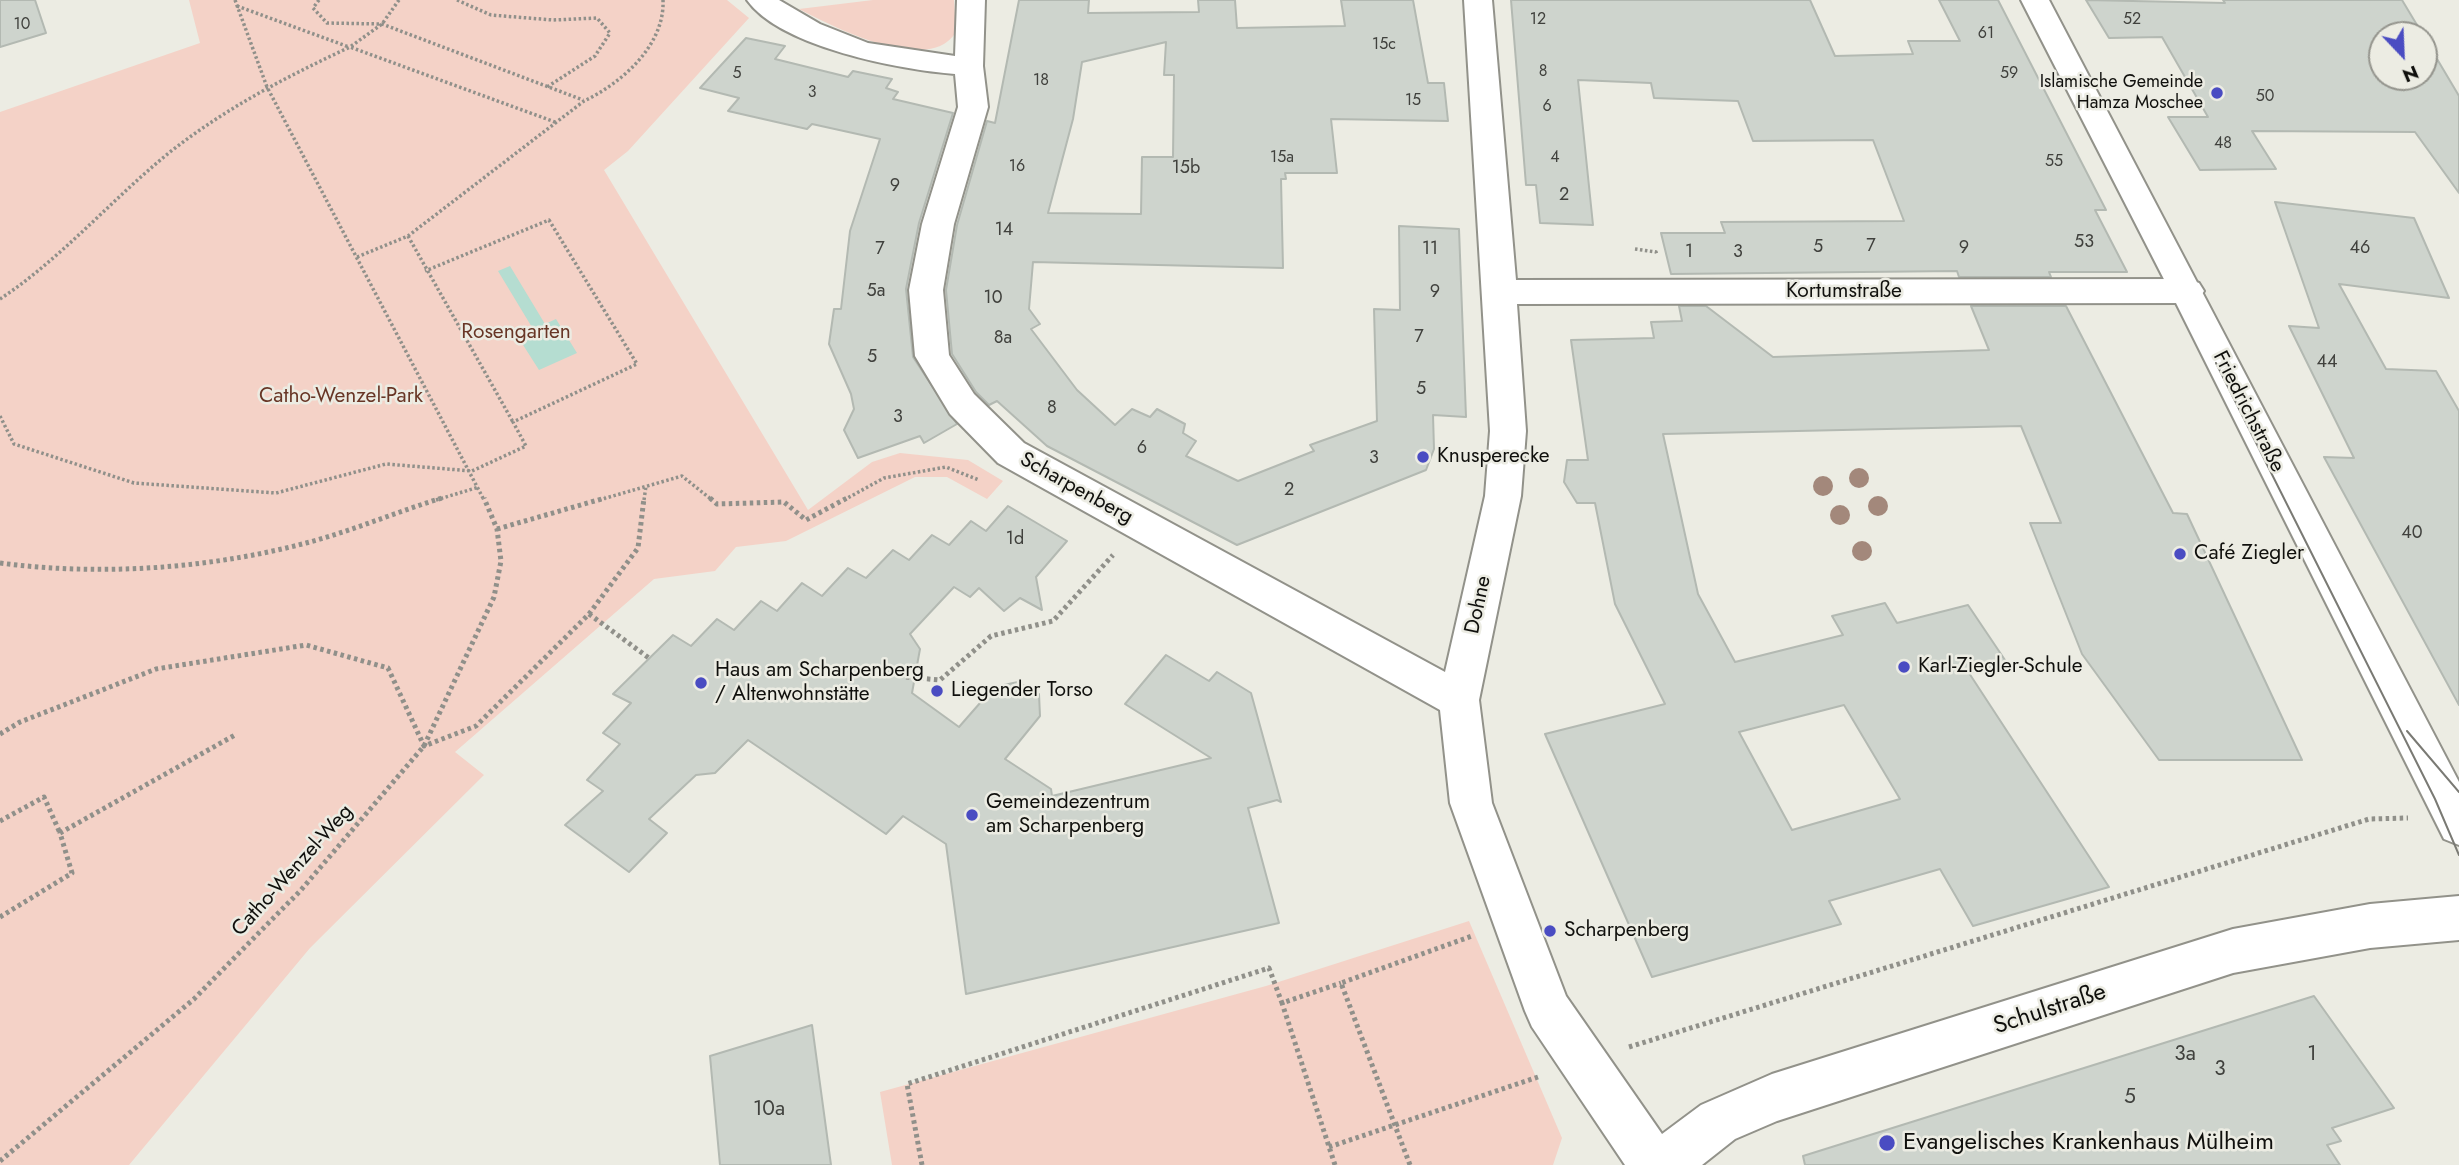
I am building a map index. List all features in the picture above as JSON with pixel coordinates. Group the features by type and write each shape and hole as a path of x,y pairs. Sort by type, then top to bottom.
{"street":[{"path":"761,0 823,37 869,55 969,66"},
{"name":"Scharpenberg","path":"971,0 969,66 972,107 938,224 926,290 932,356 962,404 1011,453 1459,700"},
{"name":"Dohne","path":"1478,0 1508,431 1503,496 1459,700 1471,803 1548,1011 1654,1165"},
{"name":"Friedrichstraße","path":"2035,0 2188,291 2457,820"},
{"name":"Kortumstraße","path":"1500,292 2188,291"},
{"name":"Schulstraße","path":"1662,1165 1718,1122 1772,1098 2233,950 2370,926 2459,918"}],"path":[{"name":"Catho-Wenzel-Weg","path":"0,1161 194,999 301,890 424,746 480,632 494,597 501,561 497,529 479,487 267,87 235,0"},
{"path":"319,0 313,8 327,23 382,24 584,101"},
{"path":"0,299 24,284 159,162 215,120 267,87 350,47 382,24 399,0"},
{"path":"457,0 491,15 553,20 597,18 610,33 595,55 547,87"},
{"path":"357,257 408,236 584,101 601,95 650,46 667,11 663,0"},
{"path":"237,6 556,122"},
{"path":"425,271 549,220 637,364 513,422"},
{"path":"0,416 14,443 134,483 276,493 386,464 472,471 526,446 425,271 408,236"},
{"path":"497,529 682,476 717,504 784,502 806,520 884,478 946,467 978,481 1011,453"},
{"path":"0,734 20,722 156,669 306,645 388,668 424,746 476,726 589,614 638,548 646,486"},
{"path":"0,563 31,569 102,568 253,554 303,544 418,503 479,487"},
{"path":"906,677 940,680 991,636 1053,621 1141,524"},
{"path":"589,614 649,658"},
{"path":"60,834 235,735"},
{"path":"0,821 44,796 72,873 0,917"},
{"path":"1329,1147 1583,1063 2369,819 2457,820"},
{"path":"1283,1003 1513,921"},
{"path":"922,1165 907,1084 1269,968 1283,1003 1335,1165"},
{"path":"1341,982 1392,1125 1410,1165"}],"green space":[{"name":"Catho-Wenzel-Park","path":"189,0 727,0 749,18 628,151 604,170 808,510 872,462 900,453 968,460 1003,481 987,499 947,477 915,477 786,541 736,547 715,571 654,579 455,752 484,775 310,948 129,1165 0,1165 0,112 200,43"},
{"path":"873,0 954,0 956,32 943,45 925,50 903,49 856,36 799,9"},
{"path":"1469,921 1562,1138 1553,1165 892,1165 880,1092 1266,986"}],"water":[{"path":"510,266 545,324 556,319 577,353 539,370 518,337 533,329 498,271"}],"building":[{"path":"0,0 35,0 46,33 0,47"},
{"path":"1019,0 1089,0 1088,13 1199,12 1198,0 1235,0 1237,28 1345,26 1341,0 1413,0 1428,83 1444,83 1448,121 1331,119 1337,173 1285,173 1286,179 1281,179 1283,268 1033,262 1029,309 1040,324 1031,329 1077,390 1115,425 1132,409 1150,417 1157,409 1185,424 1183,433 1196,441 1186,456 1238,481 1314,451 1310,445 1377,421 1374,309 1400,310 1399,226 1459,229 1466,417 1433,415 1434,449 1426,470 1237,545 1047,446 997,401 989,405 976,392 952,354 946,290 957,225 987,121 995,123","holes":["1166,42 1164,75 1174,75 1173,157 1142,157 1141,214 1048,213 1073,119 1082,62"]},
{"path":"1511,0 1810,0 1835,56 1913,54 1908,41 1960,41 1939,0 1998,0 2106,210 2095,210 2127,272 2049,272 2051,277 1959,277 1957,271 1671,274 1661,233 1725,233 1721,222 1904,221 1873,140 1753,141 1738,101 1654,98 1651,83 1578,80 1593,225 1540,223 1536,185 1526,185"},
{"path":"2086,0 2225,3 2223,0 2402,0 2415,21 2368,21 2368,91 2438,91 2438,61 2459,96 2459,193 2415,132 2252,131 2276,169 2200,170 2168,117 2208,117 2162,37 2109,38"},
{"path":"746,38 785,46 775,59 848,77 853,71 892,79 886,88 898,92 893,99 953,113 919,223 906,289 913,357 957,424 924,443 920,436 858,458 844,430 854,409 851,394 829,344 834,309 841,309 850,231 880,139 812,124 807,129 728,111 739,98 700,88"},
{"path":"2275,202 2414,218 2449,298 2339,284 2386,369 2436,371 2459,411 2459,705 2324,457 2354,458 2289,326 2319,328"},
{"path":"1679,306 1706,306 1773,357 1989,350 1971,306 2066,306 2173,513 2187,514 2302,760 2159,760 2082,654 2030,523 2061,523 2021,426 1663,434 1698,594 1735,662 1843,635 1832,616 1885,603 1897,623 1968,605 2007,663 1969,673 2109,887 1973,926 1940,869 1829,901 1841,924 1652,977 1545,734 1665,704 1615,604 1595,503 1577,503 1564,482 1567,460 1588,460 1571,340 1654,338 1651,322 1682,321","holes":["1844,705 1900,799 1792,830 1739,732"]},
{"path":"1008,506 1067,541 1036,577 1042,610 1020,598 1004,611 979,588 970,597 954,587 910,634 920,649 912,693 959,727 994,687 1018,682 1039,694 1040,716 1005,759 1051,789 1052,796 1211,758 1125,704 1166,655 1209,681 1217,672 1251,693 1281,802 1277,800 1248,808 1279,923 966,994 946,844 903,816 886,834 748,740 715,773 696,775 649,819 667,833 629,872 565,825 603,791 587,780 620,744 603,733 631,703 613,694 673,635 691,646 717,619 734,630 761,601 777,611 802,583 822,596 848,568 866,578 893,550 909,560 932,535 949,545 971,521 986,531"},
{"path":"2314,996 2394,1108 2332,1128 2341,1141 2327,1145 2340,1165 1805,1165 1803,1156"},
{"path":"812,1025 831,1165 720,1165 710,1056"}],"tram line":[{"path":"2216,363 2435,799 2459,855"},
{"path":"2407,731 2459,792"}],"place":[{"name":"Islamische Gemeinde Hamza Moschee","path":"2217,93"},
{"name":"Knusperecke","path":"1423,457"},
{"name":"Café Ziegler","path":"2180,554"},
{"name":"Karl-Ziegler-Schule","path":"1904,667"},
{"name":"Haus am Scharpenberg / Altenwohnstätte","path":"701,683"},
{"name":"Liegender Torso","path":"937,691"},
{"name":"Gemeindezentrum am Scharpenberg","path":"972,815"},
{"name":"Scharpenberg","path":"1550,931"},
{"name":"Evangelisches Krankenhaus Mülheim","path":"1887,1143"}],"park label":[{"name":"Rosengarten","path":"516,333"}]}
